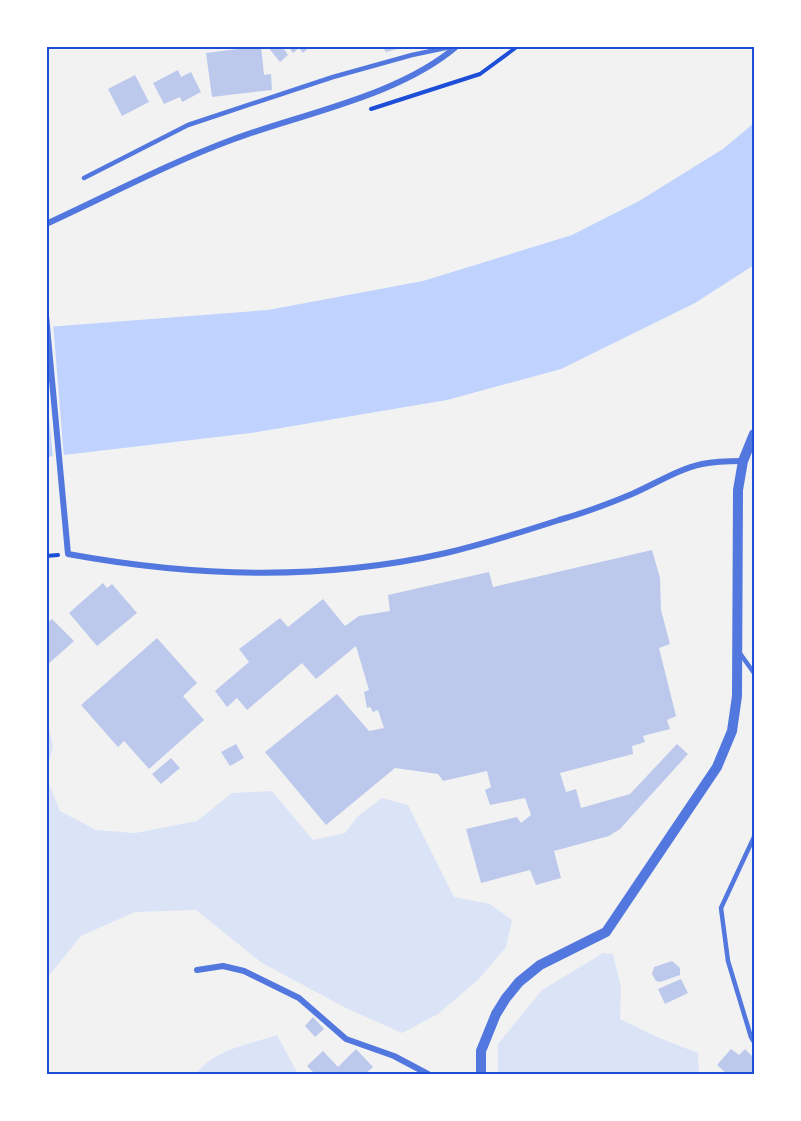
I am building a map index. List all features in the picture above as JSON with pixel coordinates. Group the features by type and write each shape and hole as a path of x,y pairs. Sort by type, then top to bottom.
{"street":[{"path":"46,224 154,171 236,138 307,117 403,80 456,46"},
{"path":"46,315 68,554 116,563 215,573 280,573 350,569 446,553 492,541 600,506 687,469 717,462 743,461"},
{"path":"481,1074 481,1051 496,1014 506,998 519,982 540,965 606,932 717,767 732,731 737,696 738,490 743,461 754,434"},
{"path":"197,970 223,966 244,971 299,998 346,1039 394,1056 428,1074"}],"lane":[{"path":"84,178 188,125 333,77 412,55 456,46"},
{"path":"738,650 754,673"},
{"path":"754,837 721,908 729,961 754,1042"}],"path":[{"path":"368,110 480,74 518,46"}],"shaded area":[{"path":"46,713 53,747 47,769 46,769"},
{"path":"47,779 60,811 96,830 135,833 197,821 232,793 272,791 313,840 345,833 358,816 382,798 408,805 454,897 490,904 512,920 506,947 479,979 438,1014 402,1033 348,1009 262,963 196,910 135,912 81,936 47,978"},
{"path":"603,953 613,954 621,987 620,1019 698,1053 699,1074 498,1074 498,1044 542,990"},
{"path":"277,1035 298,1074 196,1074 203,1066 222,1053"}],"water":[{"path":"754,123 754,265 695,303 561,369 447,400 251,433 47,457 47,327 268,310 423,281 572,235 639,201 723,149"}],"pier":[{"path":"53,323 64,458 53,459 46,386 46,324"}],"building":[{"path":"261,46 264,75 271,74 272,90 212,97 206,53"},
{"path":"267,46 282,46 288,55 280,62"},
{"path":"288,46 310,46 303,53 299,48 293,53"},
{"path":"382,46 405,46 405,47 386,52"},
{"path":"178,70 181,77 191,72 201,92 182,102 180,97 164,104 153,83"},
{"path":"135,75 149,102 122,116 108,89"},
{"path":"652,550 660,578 661,610 670,644 659,648 676,716 667,720 670,729 643,736 645,742 632,746 633,754 560,773 566,792 576,789 581,808 630,794 677,744 688,754 620,829 609,836 554,851 561,878 536,885 530,870 481,883 466,829 517,817 521,823 531,815 525,798 490,805 485,790 491,787 487,771 443,781 438,774 395,768 326,825 265,752 337,694 369,731 384,728 378,710 373,712 370,707 367,708 364,692 369,690 356,646 316,679 302,663 247,710 237,698 227,707 215,691 249,662 239,649 280,618 288,627 323,599 345,626 359,616 390,611 388,595 489,572 493,587"},
{"path":"103,583 107,588 112,584 137,613 97,646 69,613"},
{"path":"52,619 74,641 46,666 46,624"},
{"path":"157,638 197,683 183,696 204,720 149,769 124,741 118,747 81,705"},
{"path":"236,744 244,758 230,766 221,752"},
{"path":"171,758 180,768 161,784 152,774"},
{"path":"672,961 680,968 680,975 660,982 656,981 652,974 654,967"},
{"path":"681,979 688,993 665,1004 658,989"},
{"path":"313,1017 324,1029 315,1037 305,1026"},
{"path":"356,1049 373,1067 365,1074 315,1074 307,1066 323,1051 338,1067"},
{"path":"731,1049 739,1055 745,1049 754,1058 754,1074 727,1074 717,1065"}]}
